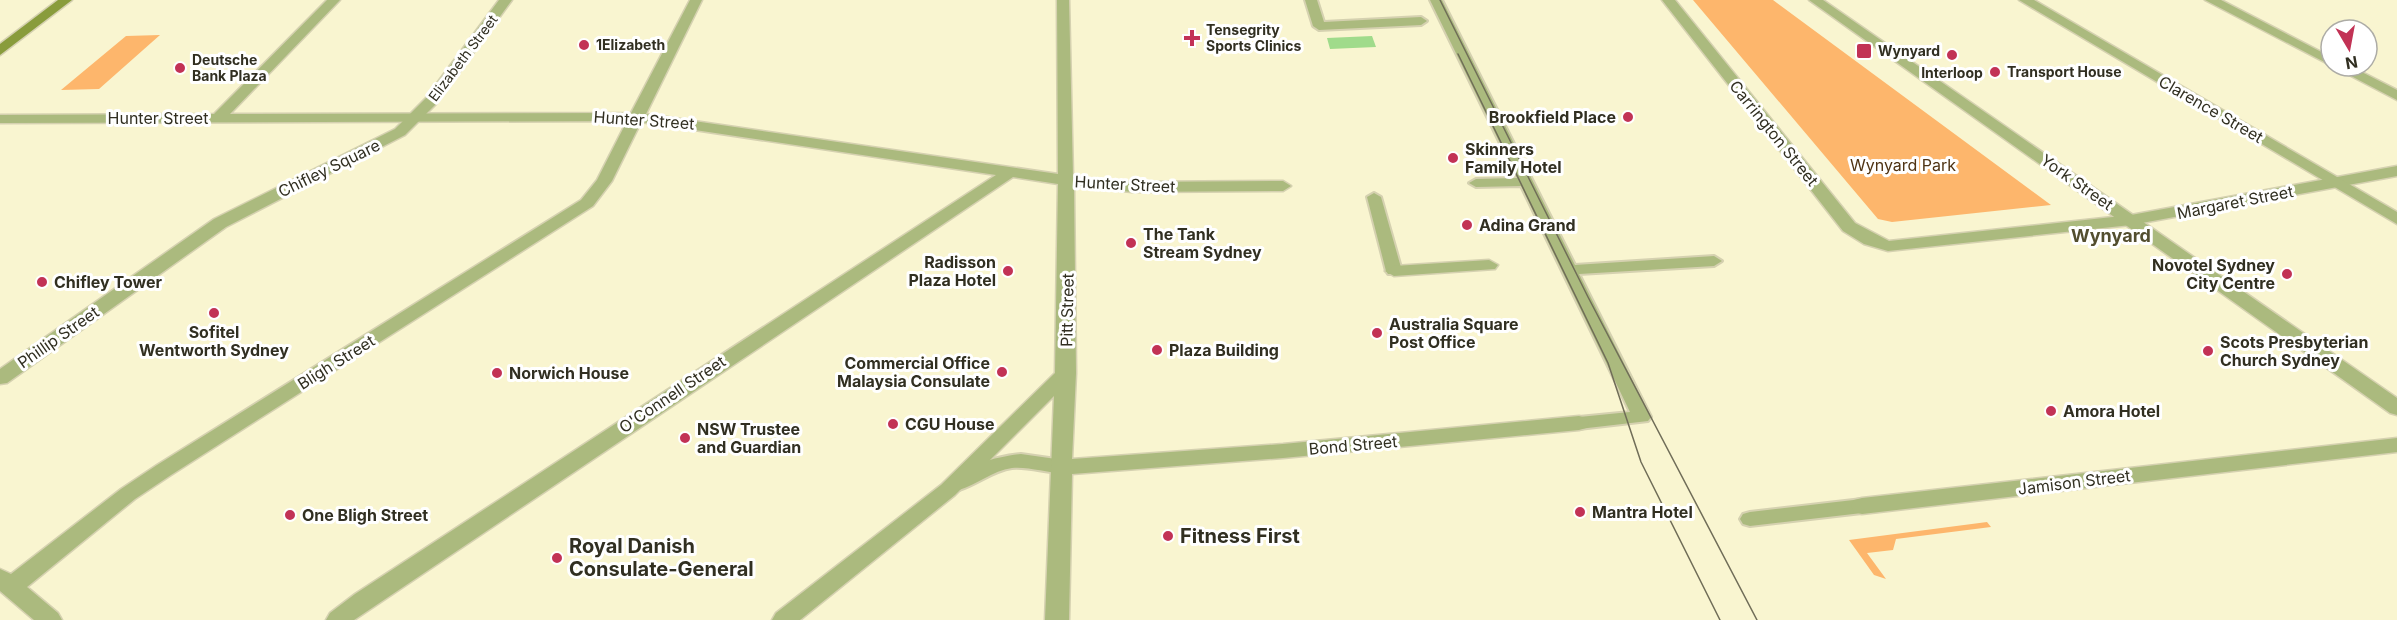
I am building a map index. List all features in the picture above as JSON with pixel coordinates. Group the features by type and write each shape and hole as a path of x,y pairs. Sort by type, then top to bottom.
{"main road":[{"path":"0,51 66,0"}],"street":[{"path":"218,118 334,0"},
{"name":"Elizabeth Street","path":"419,116 506,0"},
{"name":"Bligh Street","path":"5,583 155,476 587,203 604,181 696,0"},
{"name":"Pitt Street","path":"1057,620 1066,373 1063,0"},
{"path":"1311,0 1318,26 1421,21"},
{"path":"1436,0 1569,270 1714,261"},
{"name":"Carrington Street","path":"1668,0 1849,227 1870,241 1894,247"},
{"name":"York Street","path":"1815,0 2397,408"},
{"name":"Clarence Street","path":"2025,0 2397,219"},
{"path":"2211,0 2319,56"},
{"path":"2362,78 2397,96"},
{"name":"Chifley Square","path":"236,214 378,146 419,116"},
{"name":"Hunter Street","path":"0,119 637,117 665,119 1065,181 1132,187 1283,186"},
{"name":"Margaret Street","path":"1894,247 2131,220 2397,171"},
{"name":"O'Connell Street","path":"339,620 392,580 1009,173"},
{"path":"1476,183 1526,182"},
{"path":"1374,197 1394,271 1489,265"},
{"name":"Phillip Street","path":"5,374 206,232 236,214"},
{"name":"Bond Street","path":"1063,466 1283,451 1642,417 1569,270"},
{"path":"948,490 1066,373"},
{"name":"Jamison Street","path":"1750,519 2397,445"},
{"path":"784,620 948,490 983,468 1011,460 1037,460 1063,466"},
{"path":"5,583 50,620"}],"green space":[{"name":"Wynyard Park","path":"1693,0 1773,0 2051,205 1892,222 1878,219"},
{"path":"160,35 99,89 61,90 126,36"},
{"path":"1987,522 1991,527 1896,539 1893,550 1867,553 1886,579 1874,575 1849,540"}],"shaded area":[{"path":"1372,36 1376,47 1330,49 1327,38"}],"tram line":[{"path":"1440,0 1588,297 1757,620"},
{"path":"1458,54 1608,363 1641,462 1720,620"}],"place":[{"name":"Tensegrity Sports Clinics","path":"1192,38"},
{"name":"1Elizabeth","path":"584,45"},
{"name":"Wynyard","path":"1864,51"},
{"name":"Interloop","path":"1952,55"},
{"name":"Deutsche Bank Plaza","path":"180,68"},
{"name":"Transport House","path":"1995,72"},
{"name":"Brookfield Place","path":"1628,117"},
{"name":"Skinners Family Hotel","path":"1453,158"},
{"name":"Adina Grand","path":"1467,225"},
{"name":"The Tank Stream Sydney","path":"1131,243"},
{"name":"Radisson Plaza Hotel","path":"1008,271"},
{"name":"Novotel Sydney City Centre","path":"2287,274"},
{"name":"Chifley Tower","path":"42,282"},
{"name":"Sofitel Wentworth Sydney","path":"214,313"},
{"name":"Australia Square Post Office","path":"1377,333"},
{"name":"Plaza Building","path":"1157,350"},
{"name":"Scots Presbyterian Church Sydney","path":"2208,351"},
{"name":"Commercial Office Malaysia Consulate","path":"1002,372"},
{"name":"Norwich House","path":"497,373"},
{"name":"Amora Hotel","path":"2051,411"},
{"name":"CGU House","path":"893,424"},
{"name":"NSW Trustee and Guardian","path":"685,438"},
{"name":"Mantra Hotel","path":"1580,512"},
{"name":"One Bligh Street","path":"290,515"},
{"name":"Fitness First","path":"1168,536"},
{"name":"Royal Danish Consulate-General","path":"557,558"}],"district":[{"name":"Wynyard","path":"2111,236"}]}
